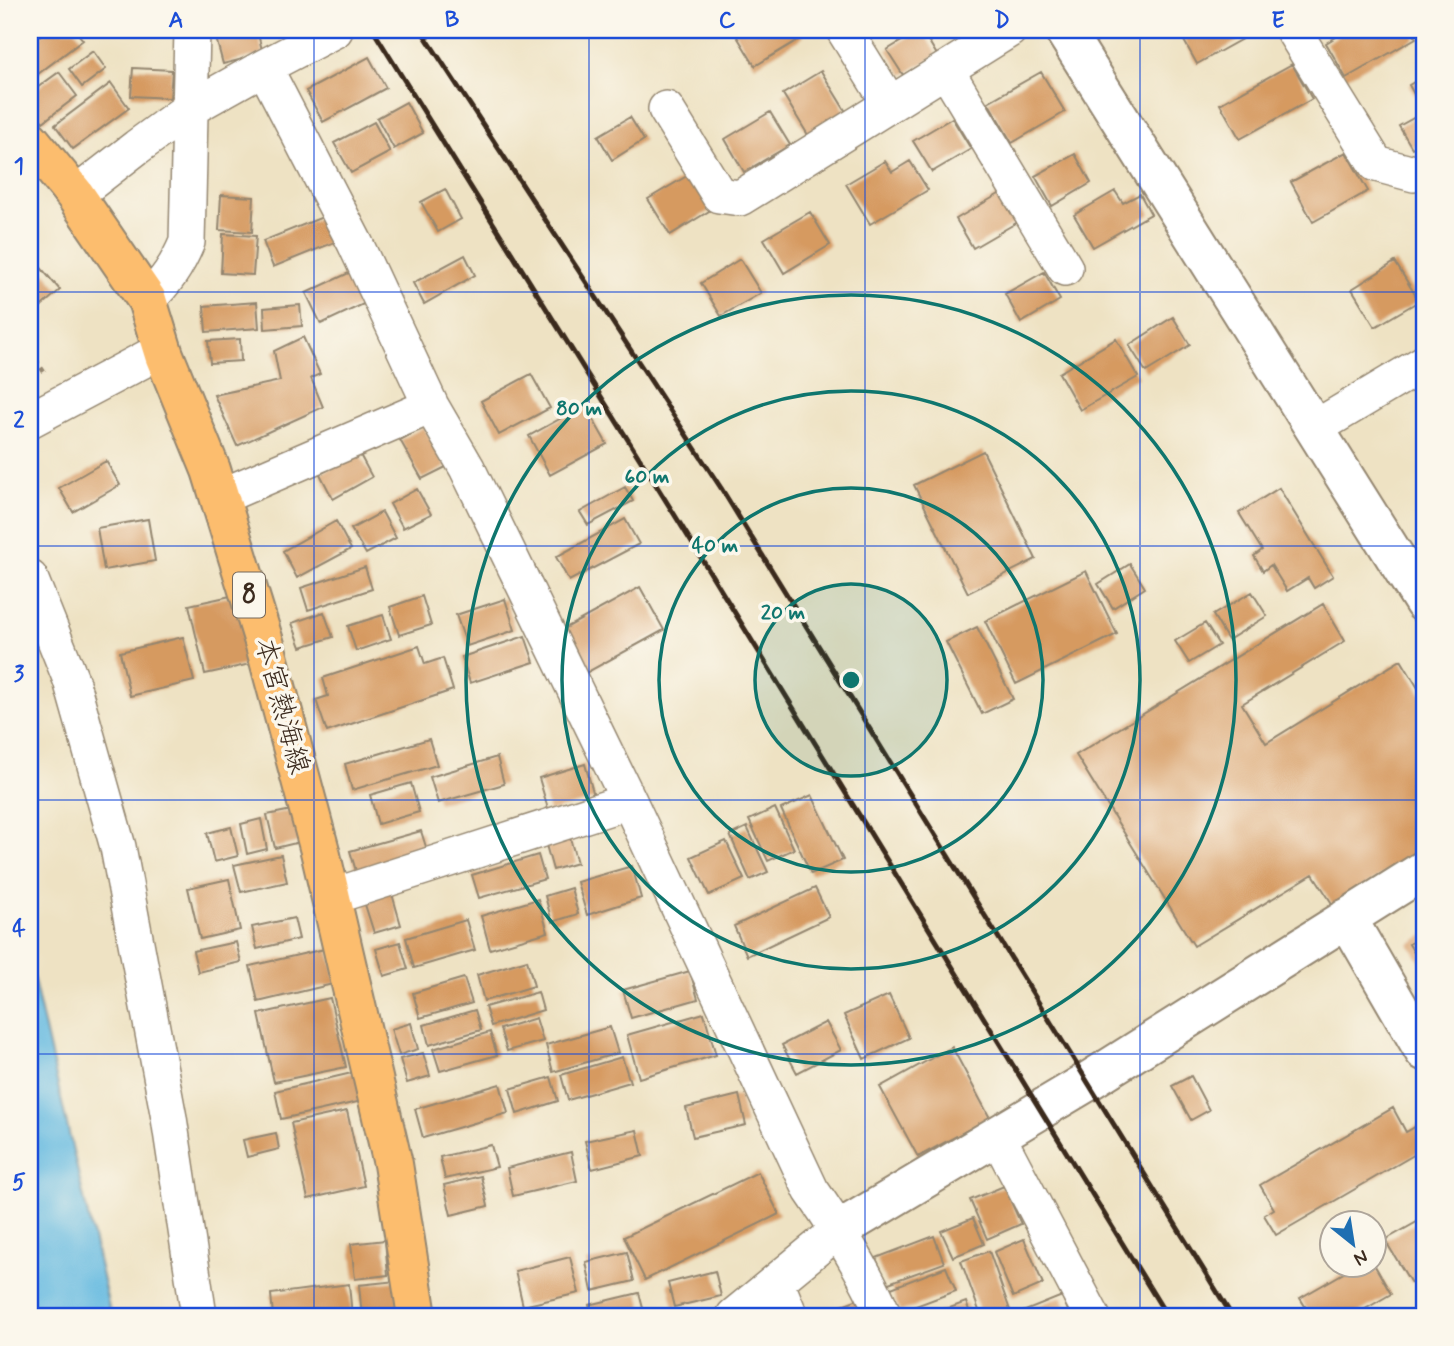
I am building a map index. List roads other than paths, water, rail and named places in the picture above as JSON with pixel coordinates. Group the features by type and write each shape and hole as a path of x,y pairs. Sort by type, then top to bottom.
{"main road":[{"name":"本宮熱海線","path":"30,140 75,195 147,300 162,350 220,497 265,645 320,851 393,1164 417,1316"}],"street":[{"path":"147,300 163,285 187,242 192,30"},
{"path":"75,195 189,109 335,30"},
{"path":"844,30 890,104"},
{"path":"666,109 719,195 740,198 1009,30"},
{"path":"1064,30 1424,603"},
{"path":"1293,30 1376,164 1414,174 1424,168"},
{"path":"264,67 355,243 432,406 467,468 629,801 811,1190 839,1230 884,1316"},
{"path":"946,70 1065,268"},
{"path":"30,420 162,350"},
{"path":"1315,428 1424,363"},
{"path":"220,497 432,406"},
{"path":"30,578 71,680 118,847 169,1118 199,1316"},
{"path":"331,897 629,801"},
{"path":"734,1316 839,1230 1087,1082 1424,870"},
{"path":"1347,918 1424,1051"},
{"path":"998,1135 1092,1316"},
{"path":"776,1282 790,1316"}],"water":[{"path":"30,964 111,1316 30,1316"}],"railway":[{"path":"373,30 1167,1316"},
{"path":"421,30 721,488 1232,1316"}]}
